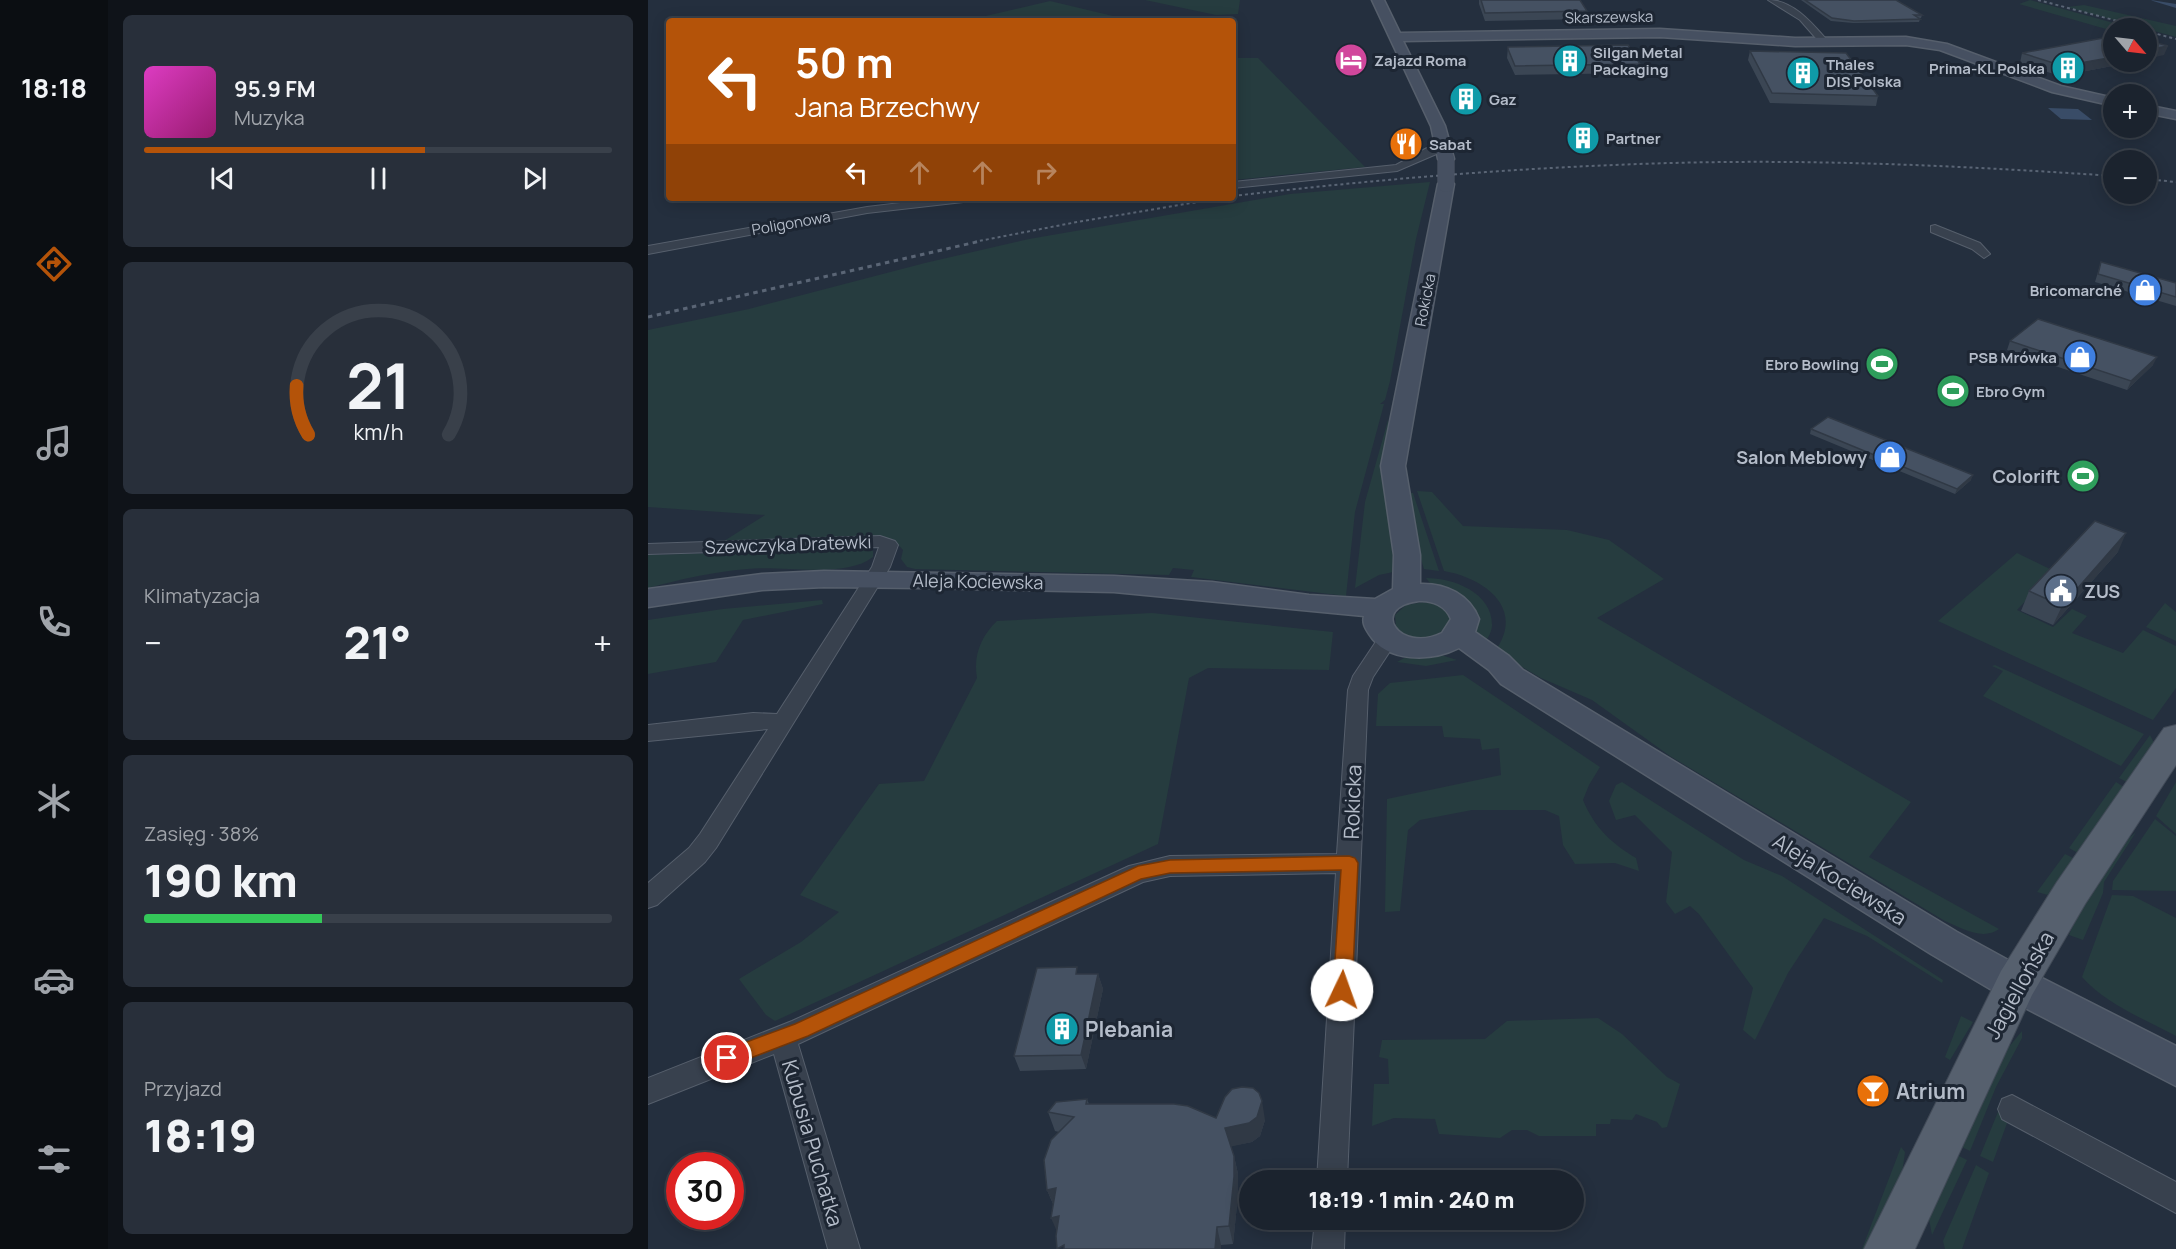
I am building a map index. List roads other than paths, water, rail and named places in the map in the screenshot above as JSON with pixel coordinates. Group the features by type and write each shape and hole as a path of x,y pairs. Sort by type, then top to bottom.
{"main road":[{"name":"Jagiellońska","path":"1901,1244 2016,984 2071,893 2176,737"}],"street":[{"name":"Rokicka","path":"1378,0 1438,126 1445,153 1446,184 1393,466 1395,493 1408,558 1405,575 1417,593"},
{"path":"1772,0 1803,18 1824,42"},
{"name":"Skarszewska","path":"1397,43 1667,33 1824,42 1891,40 1930,44 2057,89 2103,99"},
{"path":"2157,111 2176,115"},
{"path":"1236,185 1407,166 1417,162 1428,150 1445,153"},
{"name":"Poligonowa","path":"648,250 867,210 946,201"},
{"path":"1935,229 1976,246 1984,254"},
{"name":"Szewczyka Dratewki","path":"648,549 886,542 889,549 873,579"},
{"path":"648,898 697,855 708,841 873,579"},
{"name":"Aleja Kociewska","path":"648,598 762,582 873,579 1114,584 1212,591 1309,604 1388,628"},
{"path":"1417,593 1453,600 1462,608 1466,617 1466,626 1452,640 1424,649 1388,628 1392,599 1417,593"},
{"name":"Rokicka","path":"1333,1170 1358,690 1388,628"},
{"name":"Aleja Kociewska","path":"1452,640 1492,672 1512,677 1944,943 2016,984 2176,1067"},
{"path":"648,733 753,721 782,722"},
{"path":"648,1091 783,1038 1138,873 1170,866 1349,863"},
{"name":"Kubusia Puchatka","path":"783,1038 844,1249"},
{"path":"2012,1109 2176,1198"},
{"path":"1328,1249 1329,1230"}],"water":[{"path":"2048,108 2078,109 2092,120 2061,119"}],"waterway":[{"path":"2155,0 2176,6"}],"railway":[{"path":"2038,0 2106,18"},
{"path":"2157,34 2176,39"},
{"path":"1236,196 1452,175 1561,167 1671,163 1892,164 2103,175"},
{"path":"2157,180 2176,182"},
{"path":"974,242 1204,201"},
{"path":"648,317 981,241"}],"place":[{"name":"Zajazd Roma","path":"1351,60"},
{"name":"Silgan Metal Packaging","path":"1570,61"},
{"name":"Prima-KL Polska","path":"2068,68"},
{"name":"Thales DIS Polska","path":"1803,73"},
{"name":"Gaz","path":"1466,99"},
{"name":"Partner","path":"1583,138"},
{"name":"Sabat","path":"1406,144"},
{"name":"Bricomarché","path":"2145,290"},
{"name":"PSB Mrówka","path":"2080,357"},
{"name":"Ebro Bowling","path":"1882,364"},
{"name":"Ebro Gym","path":"1953,391"},
{"name":"Salon Meblowy","path":"1890,457"},
{"name":"Colorift","path":"2083,476"},
{"name":"ZUS","path":"2061,591"},
{"name":"Plebania","path":"1062,1029"},
{"name":"Atrium","path":"1873,1091"}]}
